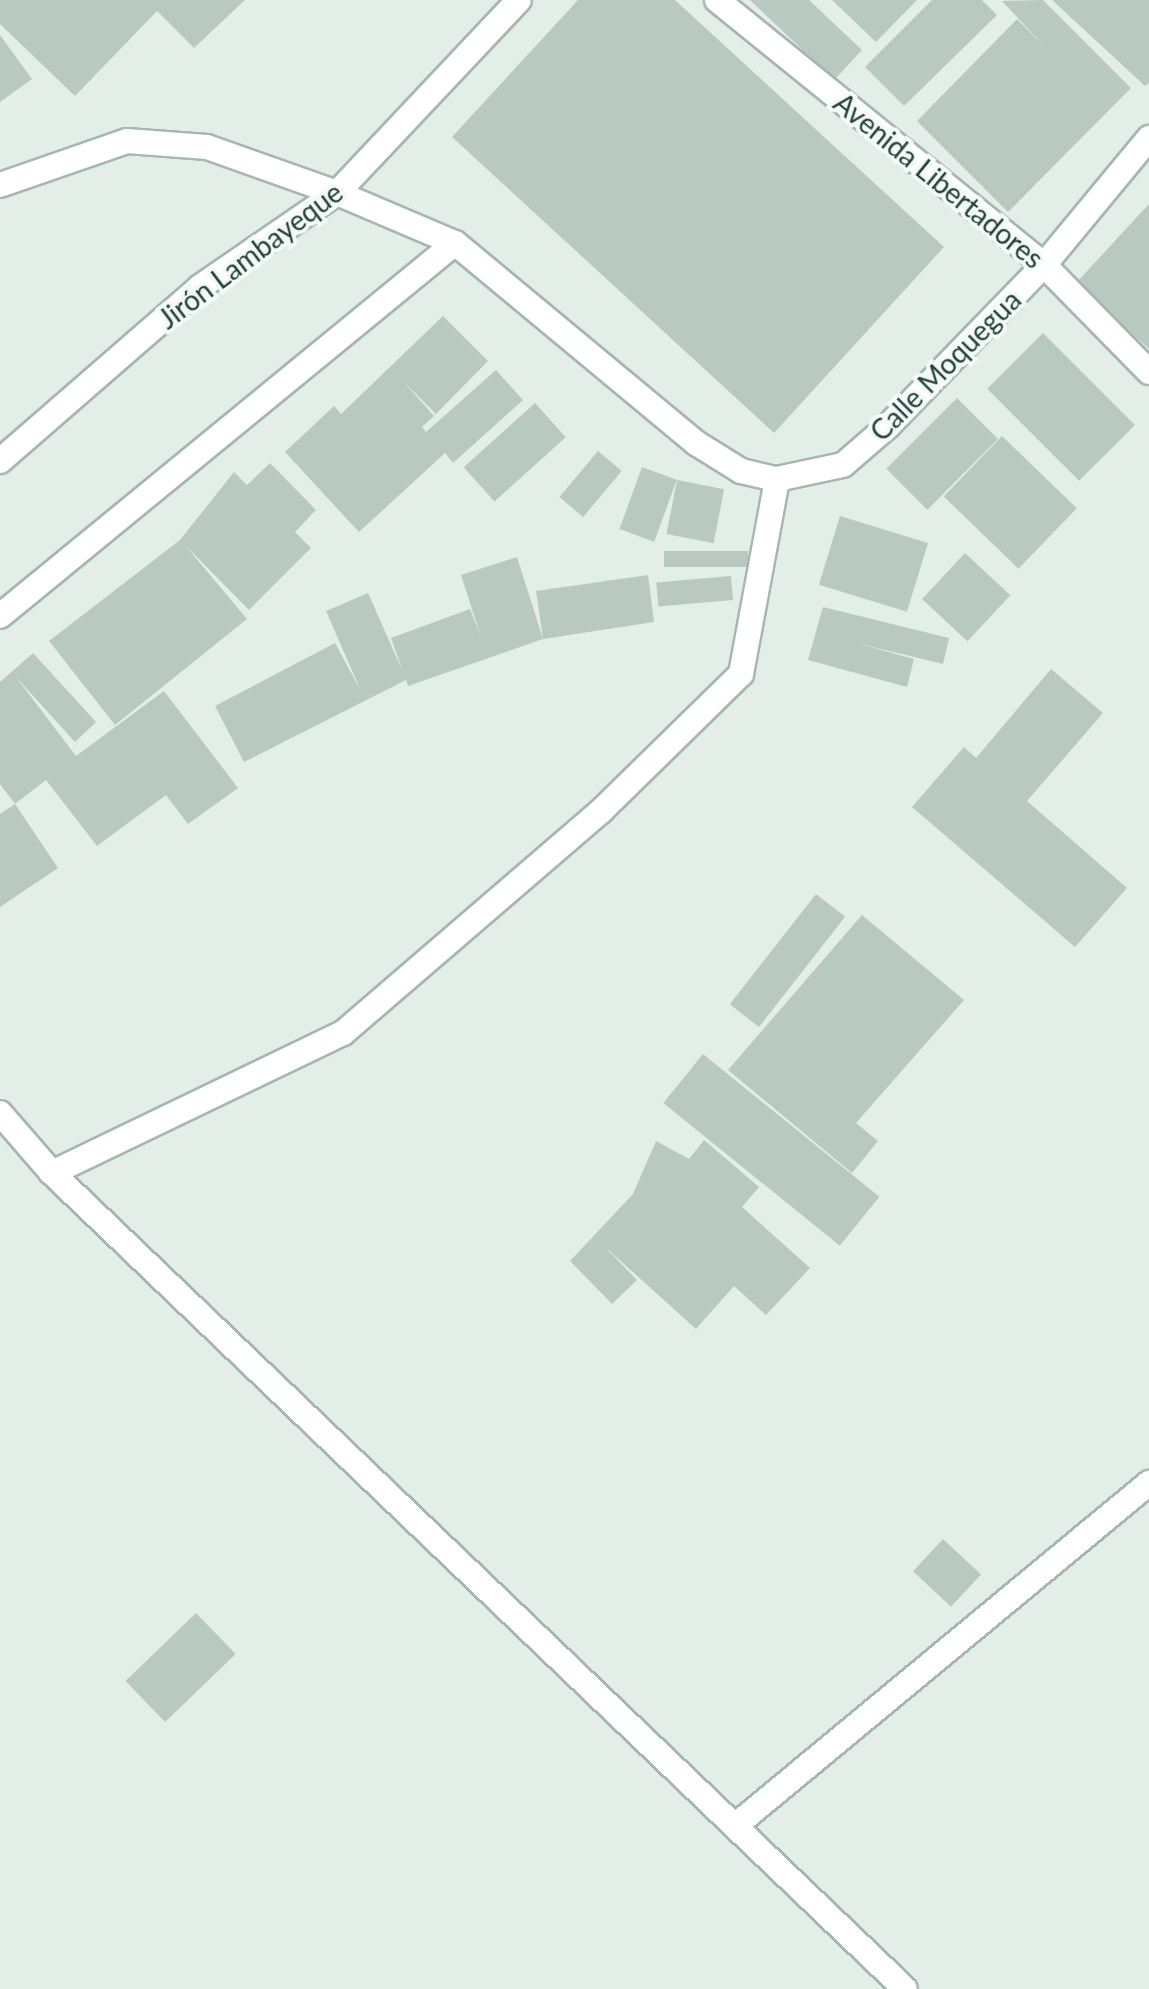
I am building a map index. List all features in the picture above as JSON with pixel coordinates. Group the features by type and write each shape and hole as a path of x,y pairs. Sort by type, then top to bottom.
{"street":[{"name":"Jirón Lambayeque","path":"0,461 200,287 337,193 519,0"},
{"name":"Avenida Libertadores","path":"717,0 1044,265 1149,372"},
{"name":"Calle Moquegua","path":"777,479 843,465 1044,265 1149,138"},
{"path":"0,185 127,141 207,147 337,193 455,243 696,443 741,471 777,479 741,674 601,811 343,1033 52,1173"},
{"path":"0,616 455,243"},
{"path":"0,1113 52,1173 905,1989"},
{"path":"735,1826 1149,1483"}],"building":[{"path":"0,0 245,0 194,48 157,11 75,96 0,24"},
{"path":"578,0 675,0 944,247 774,433 452,137"},
{"path":"750,0 809,0 862,50 834,80"},
{"path":"832,0 917,0 876,42"},
{"path":"932,0 982,0 997,15 904,106 865,67"},
{"path":"1043,0 1131,88 1008,212 917,121 1017,19 1046,48 1002,1"},
{"path":"1052,0 1149,0 1149,83 1145,86"},
{"path":"0,35 32,79 0,102"},
{"path":"1149,204 1149,349 1076,283"},
{"path":"443,316 488,361 436,414 403,381 434,416 422,427 426,432 496,370 523,400 453,463 445,453 359,532 285,452 334,406 341,414"},
{"path":"1043,333 1135,425 1079,481 987,389"},
{"path":"957,398 998,439 927,510 886,469"},
{"path":"535,403 566,437 494,501 464,467"},
{"path":"1002,436 1077,508 1018,569 944,496"},
{"path":"598,451 622,471 583,517 559,497"},
{"path":"270,463 316,510 295,532 311,548 249,610 185,545 247,619 115,725 49,641 180,540 234,472 247,485"},
{"path":"642,467 677,480 654,542 619,529"},
{"path":"677,480 724,489 714,543 667,534"},
{"path":"840,516 928,543 907,612 819,585"},
{"path":"664,551 748,551 748,567 664,567"},
{"path":"965,553 1010,595 967,641 922,599"},
{"path":"517,557 543,639 408,686 406,680 244,762 215,706 335,643 361,691 326,611 368,593 403,672 391,638 470,609 481,637 461,575"},
{"path":"648,575 654,622 543,639 536,591"},
{"path":"731,576 733,600 658,606 656,583"},
{"path":"823,607 949,638 943,664 856,643 914,659 907,687 808,660"},
{"path":"33,653 96,722 75,742 16,677 76,756 164,691 238,788 188,824 166,795 97,846 46,780 15,804 0,784 0,682"},
{"path":"1051,669 1103,713 1027,801 1127,888 1075,947 912,807 964,747 976,758"},
{"path":"15,804 58,868 0,907 0,814"},
{"path":"816,894 845,917 759,1027 730,1004"},
{"path":"862,915 964,1000 856,1123 878,1141 852,1173 728,1070"},
{"path":"703,1054 879,1197 840,1246 663,1103"},
{"path":"704,1140 759,1187 742,1207 810,1268 766,1315 734,1286 696,1329 604,1246 637,1280 612,1304 570,1261 633,1194 656,1141 689,1159"},
{"path":"943,1539 981,1574 951,1607 913,1571"},
{"path":"196,1613 236,1654 165,1722 126,1681"}]}
